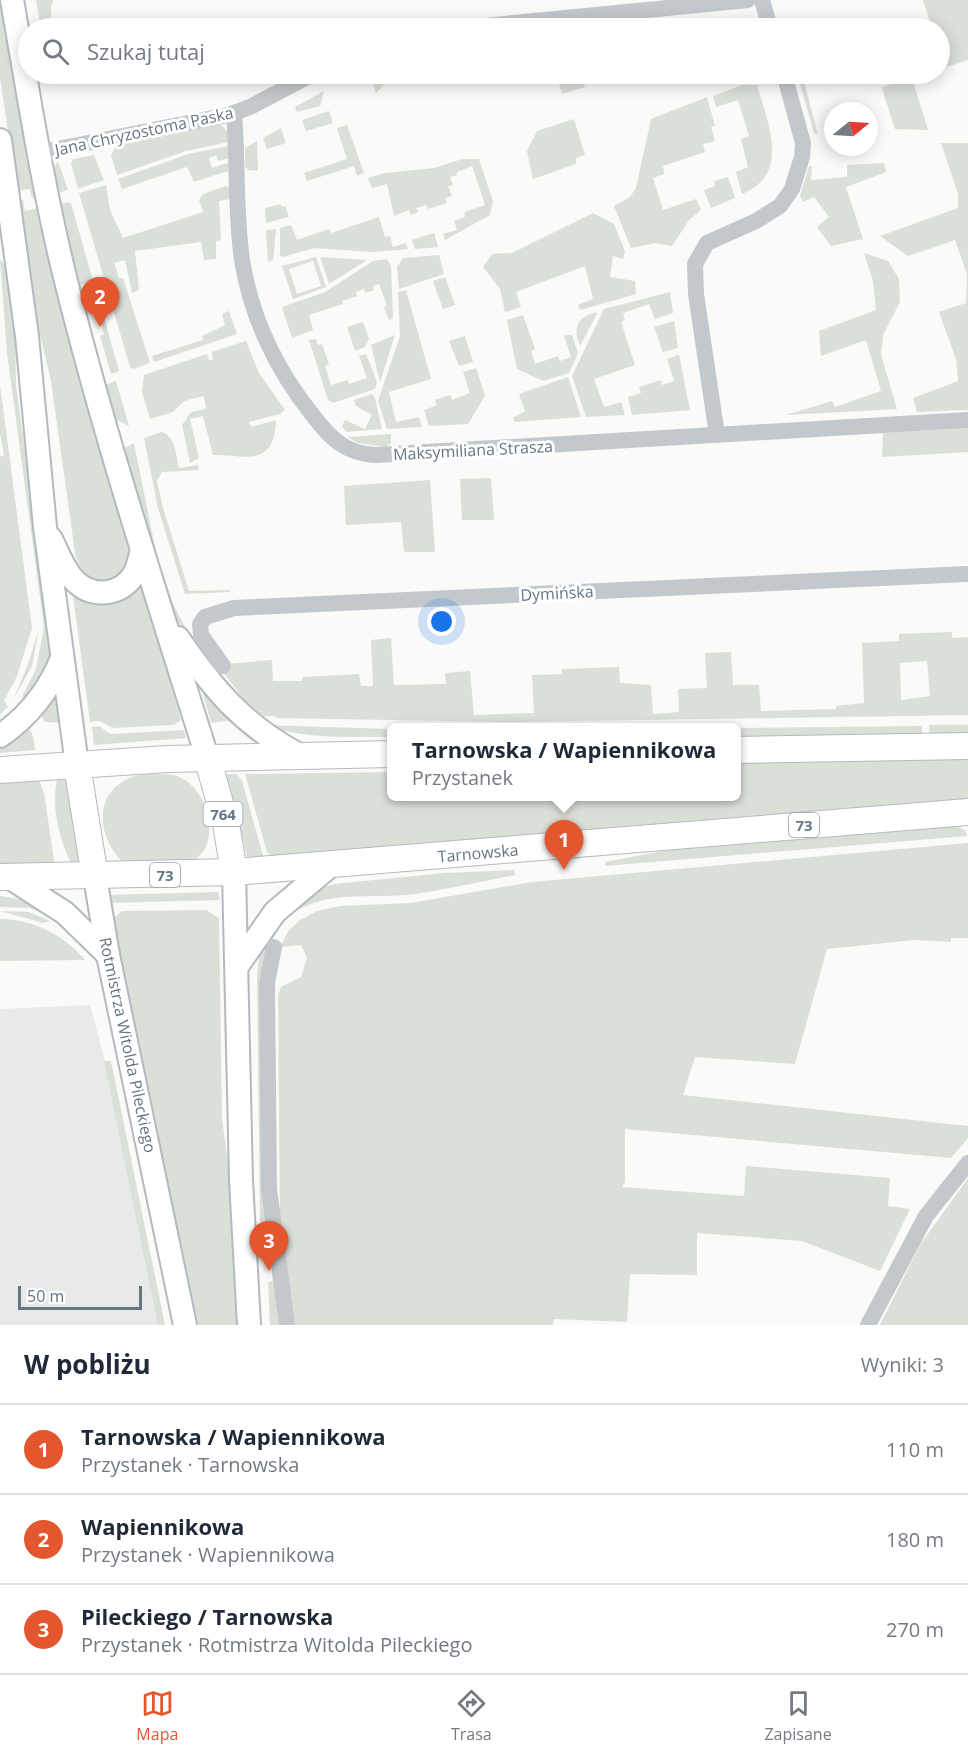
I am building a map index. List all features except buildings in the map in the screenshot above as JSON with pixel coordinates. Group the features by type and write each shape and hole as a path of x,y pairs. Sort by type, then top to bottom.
{"main road":[{"path":"12,0 18,35"},
{"path":"26,84 38,153 64,275 142,549 207,757"},
{"path":"0,140 7,241 27,336 45,527 77,765"},
{"path":"45,527 74,580 96,593 116,591 126,584 134,574 142,549"},
{"path":"162,610 182,645 224,700 254,727 301,756"},
{"path":"0,736 30,711 49,687 62,658"},
{"path":"741,750 968,746"},
{"path":"0,770 207,757 387,754"},
{"name":"764","path":"207,757 226,824 234,872 238,965 241,1180 249,1325"},
{"name":"Rotmistrza Witolda Pileckiego","path":"77,765 108,955 185,1325"},
{"name":"Tarnowska","path":"95,877 234,872 331,865 968,812"},
{"path":"238,965 267,923 288,899 331,865"},
{"path":"5,877 65,913 108,955"},
{"name":"73","path":"5,877 95,877"}],"street":[{"path":"565,18 748,0"},
{"path":"762,0 767,18"},
{"name":"Jana Chryzostoma Paska","path":"38,153 234,113 293,84"},
{"path":"717,435 696,294 695,264 707,243 780,206 792,189 802,157 803,143 787,84"},
{"name":"Maksymiliana Strasza","path":"234,113 242,256 250,292 275,363 327,433 344,447 361,454 376,455 968,420"},
{"name":"Dymińska","path":"223,666 201,635 200,624 205,616 234,608 968,574"},
{"path":"287,1325 270,1203 267,982 272,956 288,962"},
{"path":"868,1325 926,1216 968,1163"}],"shaded area":[{"path":"0,0 3,0 37,197 32,198 30,189 17,191 0,78"},
{"path":"36,0 54,0 51,6 51,18 39,18"},
{"path":"923,0 968,0 968,60 950,66 950,18 929,18"},
{"path":"373,84 385,84 376,93"},
{"path":"559,84 584,84 585,87 562,94"},
{"path":"800,84 805,84 818,135 814,133"},
{"path":"892,84 914,84 928,130 895,129 882,87"},
{"path":"742,85 757,85 770,131 772,147 767,174 757,185 742,194 736,172 748,167 741,139 749,136 738,100 716,107 713,96"},
{"path":"324,91 320,106 297,112 295,107"},
{"path":"707,97 715,126 711,127 715,141 703,144 705,152 663,166 664,174 653,178 663,210 696,199 701,210 689,220 672,246 655,243 631,248 614,206 630,197 636,188 651,119"},
{"path":"329,111 333,123 306,131 302,120"},
{"path":"574,119 585,155 576,158 576,164 533,179 527,151 537,131"},
{"path":"220,124 228,132 229,142 186,151 117,175 111,155 117,145"},
{"path":"347,125 364,173 357,176 354,166 307,181 304,173 347,159 337,128"},
{"path":"281,128 286,143 267,149 263,138"},
{"path":"257,141 258,171 248,170 245,166 245,148"},
{"path":"941,143 968,143 968,410 917,412 913,398 958,381 956,359 939,312 966,303 967,274 955,240 908,256 880,236 958,208 958,194"},
{"path":"229,146 230,158 218,161 216,155 209,158 212,168 230,162 228,171 194,182 187,167 122,189 118,179 188,154"},
{"path":"94,155 104,180 78,189 71,163 73,159"},
{"path":"462,159 479,159 493,201 490,215 445,240 443,234 457,230 454,221 465,217 464,212 485,205 472,166 450,177 453,185 448,186 452,196 445,198 447,203 428,209 426,205 416,208 418,212 411,215 409,210 394,216 387,184 372,188 368,178 385,173 434,168"},
{"path":"58,161 68,190 55,194 52,171"},
{"path":"884,163 886,172 846,187 863,239 831,246 817,227 829,217 814,197 803,202 800,196 809,166 812,166 811,180 847,177 847,165"},
{"path":"728,177 735,198 711,208 704,190 715,186 714,181"},
{"path":"106,185 110,210 123,238 203,212 199,200 203,194 225,186 230,188 230,199 219,201 221,240 216,241 216,259 204,260 201,242 135,251 139,290 132,293 125,260 114,263 119,278 123,278 150,363 133,369 130,367 79,193"},
{"path":"23,200 25,211 39,208 133,552 128,564 113,579 104,581 87,574 75,553 51,381 33,305 17,201"},
{"path":"71,203 93,281 76,286 57,205"},
{"path":"280,204 282,207 285,206 289,217 266,223 265,208"},
{"path":"593,213 614,224 625,251 623,259 613,256 610,277 635,281 636,294 580,310 578,305 593,299 585,266 516,292 521,307 505,312 500,289 483,267 492,254 512,253"},
{"path":"379,217 385,237 390,236 393,247 406,243 408,249 373,252 314,248 280,256 280,228 291,225 297,240 329,229 331,233"},
{"path":"276,229 273,260 268,262 266,230"},
{"path":"434,233 438,247 415,249 412,240"},
{"path":"864,253 888,261 899,279 900,302 883,335 881,355 897,409 786,415 832,401 835,407 881,391 866,340 821,356 819,331 876,310 873,281"},
{"path":"439,255 444,274 399,289 397,267 403,258"},
{"path":"316,257 326,287 293,299 282,266","holes":["313,261 321,286 297,294 289,269"]},
{"path":"320,257 367,260 329,284"},
{"path":"0,259 8,269 15,315 16,385 51,641 48,666 29,702 22,697 36,669 44,627 7,353"},
{"path":"387,259 391,266 393,318 389,320 384,307 387,305 379,284 373,286 374,290 365,293 364,289 356,292 357,296 342,301 343,304 309,315 313,330 292,338 282,307 325,292 373,261"},
{"path":"445,277 455,305 443,309 433,281"},
{"path":"96,289 119,371 111,374 100,336 104,334 100,319 96,320 87,292"},
{"path":"406,290 431,379 389,392 396,422 419,417 422,427 387,429 378,401 400,336 398,292"},
{"path":"670,292 673,313 655,319 649,304 623,313 625,320 621,322 635,365 594,379 604,407 621,402 625,415 586,417 572,376 604,309"},
{"path":"229,311 237,334 154,362 152,356 203,340 202,336 225,325 222,314"},
{"path":"596,312 580,346 577,334 578,324 584,317"},
{"path":"523,315 535,349 531,351 535,364 558,356 560,361 571,357 564,335 572,335 578,353 569,373 543,381 517,369 507,320"},
{"path":"674,321 678,348 663,352 654,327"},
{"path":"363,322 369,339 365,347 355,351 347,327"},
{"path":"395,335 380,382 371,345"},
{"path":"465,336 473,362 459,366 449,341"},
{"path":"316,339 318,345 322,344 329,364 325,366 331,385 348,380 349,384 367,378 359,356 366,354 377,382 375,389 333,403 328,400 309,340"},
{"path":"246,341 259,373 285,410 280,414 249,422 251,427 276,420 270,446 263,453 255,456 213,455 203,416 190,419 199,458 190,463 182,425 191,412 206,409 204,396 184,401 173,412 150,419 142,392 144,375 207,354 209,360 213,360 212,352"},
{"path":"679,355 690,410 632,415 628,397 641,393 639,387 661,380 662,385 674,381 667,359"},
{"path":"476,368 485,396 468,424 429,426 424,410 437,405 435,400 450,395 452,400 470,393 463,372"},
{"path":"568,377 581,417 515,422 513,418 525,411 519,394"},
{"path":"116,381 129,426 115,419 105,385"},
{"path":"0,385 32,628 17,676 4,701 8,707 0,715 0,457 4,455 0,433"},
{"path":"372,394 382,429 346,432 342,426 345,420 365,429 372,415 356,406 354,400"},
{"path":"968,428 968,452 882,457 883,433"},
{"path":"161,432 170,437 179,468 198,465 199,470 162,472 157,481 189,591 230,590 230,592 185,594 158,508 144,438"},
{"path":"391,434 391,443 386,447 358,443 347,437"},
{"path":"134,443 157,557 173,604 196,648 184,635 172,610 123,449"},
{"path":"491,478 494,520 462,520 460,479"},
{"path":"430,480 435,552 404,552 401,522 346,525 344,486"},
{"path":"142,580 181,720 174,725 113,728 99,721 90,722 72,589"},
{"path":"39,629 32,666 13,700 27,667"},
{"path":"952,632 952,638 968,637 968,715 508,722 276,718 275,716 264,716 245,701 220,668 226,664 272,660 273,681 302,681 302,677 359,674 361,686 373,686 371,640 391,638 394,685 446,684 445,673 470,671 474,715 534,713 532,675 562,674 562,669 619,667 620,683 651,685 653,714 679,712 678,689 707,688 705,653 731,652 733,685 759,685 761,711 836,709 836,706 864,703 862,643 899,641 899,634","holes":["927,661 930,696 901,700 900,663"]},
{"path":"201,686 232,720 211,723"},
{"path":"57,694 61,723 45,722 40,714"},
{"path":"27,725 33,736 35,750 0,753 0,747"},
{"path":"263,725 387,729 387,737 310,735"},
{"path":"929,725 968,725 968,737 930,738"},
{"path":"99,726 110,734 184,730 186,738 94,745 92,727"},
{"path":"922,726 922,739 741,739 741,728"},
{"path":"968,756 968,799 276,859 267,852 245,774 387,772 387,801 741,801 741,760"},
{"path":"145,774 169,774 183,779 195,789 203,802 208,817 209,832 206,846 198,857 184,864 124,863 115,853 104,829 105,804 110,793 119,784 132,777"},
{"path":"226,774 237,774 242,781 264,859 248,860"},
{"path":"67,775 82,865 73,867 57,823 55,799 58,776"},
{"path":"38,777 44,793 55,867 0,868 0,781"},
{"path":"954,825 965,830 967,836 605,866 605,862 663,851"},
{"path":"968,843 968,938 951,938 951,942 915,940 827,949 795,1064 695,1057 683,1095 968,1126 968,1138 951,1158 625,1129 625,1182 622,1187 744,1196 746,1166 890,1178 888,1206 910,1209 880,1271 802,1241 697,1233 697,1275 630,1274 627,1322 554,1319 553,1325 295,1325 280,1227 278,995 281,987 301,977 307,958 301,945 280,947 289,930 300,920 317,911 340,906 411,903 532,882"},
{"path":"514,870 515,875 428,892 399,896 335,898 320,901 290,915 285,910 315,890 334,884 445,873"},
{"path":"218,892 220,900 108,903 108,895"},
{"path":"0,896 26,900 56,913 52,918 30,908 0,907"},
{"path":"206,910 219,918 222,1118 229,1171 239,1325 195,1325 113,919 122,911"},
{"path":"0,911 29,912 50,921 43,923"},
{"path":"0,919 24,922 47,930 68,943 85,960 0,961"},
{"path":"275,922 280,926 268,947 271,1251 266,1251 265,1224 260,1224 257,979 259,957"},
{"path":"90,1005 106,1065 158,1325 0,1325 0,1009"},
{"path":"104,1061 111,1061 165,1325 158,1325"},
{"path":"968,1178 968,1325 880,1325 920,1245"},
{"path":"267,1260 272,1260 282,1325 270,1325 268,1282 273,1281 272,1267 268,1267"}],"place":[{"name":"Wapiennikowa","path":"100,327"},
{"name":"Tarnowska / Wapiennikowa","path":"564,870"},
{"name":"Pileckiego / Tarnowska","path":"269,1271"}]}
